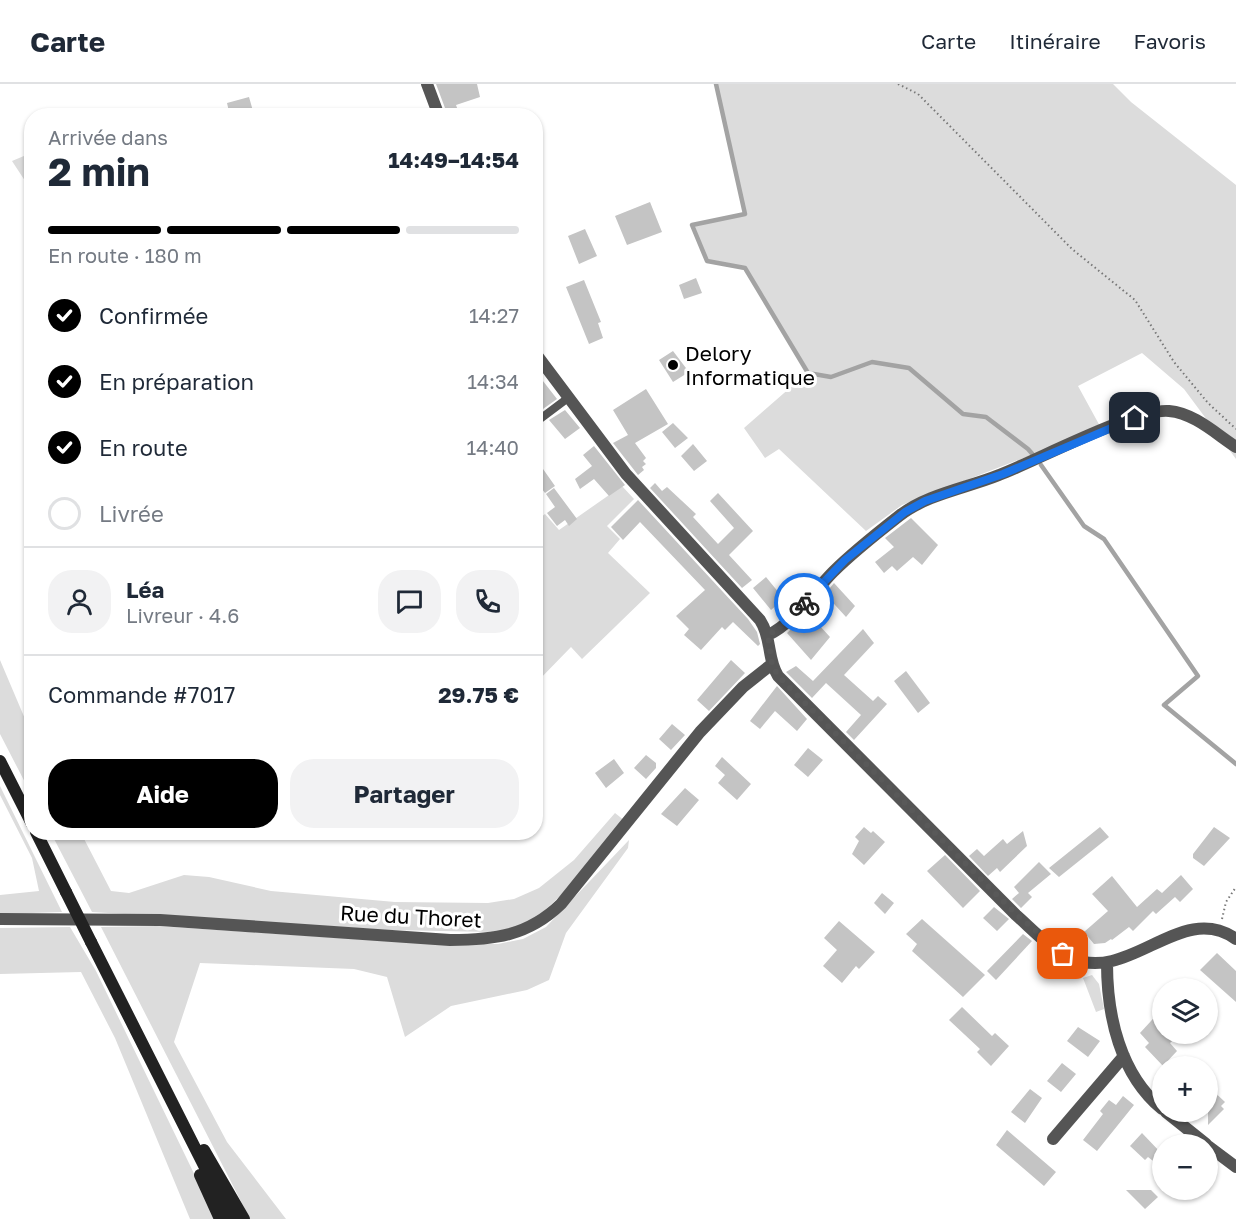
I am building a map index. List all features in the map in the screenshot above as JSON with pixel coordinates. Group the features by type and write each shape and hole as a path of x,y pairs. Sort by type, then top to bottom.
{"main road":[{"path":"0,761 24,808"},
{"path":"40,840 231,1219"},
{"path":"171,1101 220,1219"},
{"path":"171,1101 213,1164 244,1219"}],"street":[{"path":"427,84 437,108"},
{"path":"543,364 631,480 754,612 768,635 772,664 790,689 1033,930 1071,958 1088,963 1107,963 1127,958 1186,931 1205,927 1220,928 1236,939"},
{"path":"768,635 784,624 845,560 905,512 925,501 1003,474 1124,421 1162,411 1179,412 1193,418 1236,447"},
{"name":"Rue du Thoret","path":"0,919 170,921 450,940 489,940 510,936 539,923 561,904 700,732 743,687 772,664"},
{"path":"1107,963 1110,1002 1116,1035 1124,1056 1141,1085 1152,1097"},
{"path":"1053,1139 1124,1056"},
{"path":"1179,1122 1193,1134"},
{"path":"1218,1153 1236,1167"}],"lane":[{"path":"543,417 568,398"}],"path":[{"path":"898,84 918,94 1072,249 1135,300 1174,362 1208,403 1236,429"},
{"path":"1220,928 1226,902 1236,887"}],"shaded area":[{"path":"716,84 1113,84 1131,102 1236,185 1236,459 1184,389 1142,353 1078,386 1101,428 902,505 866,531 779,449 765,458 744,428 807,373 745,268 707,261 692,225 745,213"},
{"path":"24,156 24,179 12,161"},
{"path":"622,486 634,499 607,526 620,539 608,553 650,593 582,659 571,647 543,676 543,516 545,514 559,530"},
{"path":"0,660 24,717 24,780 0,734"},
{"path":"0,786 24,835 24,840 27,840 62,912 0,914 0,895 39,891 32,858 0,795"},
{"path":"615,813 625,821 561,895 543,912 522,926 492,932 390,930 92,912 55,840 85,840 111,891 129,893 184,875 209,877 271,891 395,902 488,903 514,899 539,888 574,860"},
{"path":"629,840 628,848 566,933 549,980 527,990 451,1006 405,1037 387,977 354,969 200,963 174,1042 227,1142 286,1219 250,1219 101,927 157,926 404,942 498,944 523,939 546,927"},
{"path":"70,927 96,971 216,1219 190,1219 115,1038 81,972 0,974 0,928"},
{"path":"1092,975 1099,984 1104,1009 1096,1012 1083,978"}],"building":[{"path":"436,84 477,84 480,97 456,105 457,108 445,108"},
{"path":"249,97 252,108 228,108 227,103"},
{"path":"650,202 662,232 627,245 615,216"},
{"path":"585,229 597,256 579,264 568,236"},
{"path":"696,278 702,293 684,299 679,285"},
{"path":"584,280 601,322 598,323 603,338 589,344 566,287"},
{"path":"673,351 689,372 673,382 659,360"},
{"path":"543,381 557,399 543,409"},
{"path":"646,389 668,424 635,443 646,458 643,461 646,464 642,467 644,470 638,475 613,443 628,435 613,410"},
{"path":"565,410 580,428 565,439 549,420"},
{"path":"673,423 688,438 675,448 662,432"},
{"path":"693,444 707,461 694,471 681,456"},
{"path":"594,446 625,485 609,496 594,479 580,489 575,479 592,466 583,455"},
{"path":"543,469 555,486 545,493 543,490"},
{"path":"655,483 662,491 667,487 696,514 693,517 718,544 734,528 710,501 718,493 753,531 729,555 752,580 742,588 650,488"},
{"path":"554,488 577,519 569,526 565,520 557,526 547,513 555,507 546,494"},
{"path":"638,500 748,619 757,632 760,644 758,646 733,622 725,630 722,627 701,650 684,635 689,629 676,616 705,590 640,522 623,540 611,527"},
{"path":"911,518 938,545 922,565 913,557 897,571 892,566 884,573 875,562 894,547 885,538"},
{"path":"766,577 784,599 771,610 753,588"},
{"path":"834,583 855,606 846,617 825,594"},
{"path":"808,613 830,637 811,660 787,633"},
{"path":"863,629 874,643 844,675 873,701 878,696 887,704 854,740 846,732 861,715 826,683 812,698 786,672 796,666 813,681"},
{"path":"731,660 745,673 709,711 697,700"},
{"path":"906,671 930,703 918,713 894,681"},
{"path":"777,686 807,719 797,731 775,711 760,729 750,721"},
{"path":"672,724 685,735 671,750 659,739"},
{"path":"808,748 823,760 808,777 794,765"},
{"path":"646,755 656,763 656,768 646,779 634,768"},
{"path":"722,757 751,784 737,800 718,783 725,775 715,766"},
{"path":"614,759 624,773 606,788 595,773"},
{"path":"685,788 699,800 677,826 661,814"},
{"path":"864,827 871,833 873,831 885,842 864,865 852,854 859,841 855,837"},
{"path":"1100,827 1109,837 1059,877 1049,868"},
{"path":"1214,827 1230,838 1204,866 1193,858 1193,854"},
{"path":"1023,831 1027,846 1000,872 997,868 988,876 969,856 977,849 984,856 1003,839 1007,844"},
{"path":"945,855 980,891 963,908 927,871"},
{"path":"1039,862 1051,874 1028,893 1032,897 1021,908 1012,899 1019,893 1014,887"},
{"path":"1181,875 1193,889 1180,902 1175,897 1156,914 1153,911 1133,931 1129,927 1112,940 1094,944 1084,932 1108,911 1092,894 1112,876 1137,907 1157,889 1162,893"},
{"path":"882,893 894,903 885,914 874,903"},
{"path":"994,907 1009,919 997,931 983,918"},
{"path":"922,919 985,975 963,997 912,951 917,944 906,934"},
{"path":"839,921 875,952 859,969 856,966 842,983 823,966 837,950 824,938"},
{"path":"1023,934 1032,941 996,980 987,971"},
{"path":"1217,953 1236,971 1236,1002 1218,986 1218,978 1209,978 1200,970"},
{"path":"962,1007 992,1036 995,1033 1009,1046 991,1066 977,1052 980,1049 949,1020"},
{"path":"1152,1020 1152,1044 1171,1044 1177,1051 1172,1056 1154,1056 1145,1047 1149,1043 1140,1033"},
{"path":"1078,1027 1100,1041 1088,1057 1067,1041"},
{"path":"1062,1063 1076,1074 1061,1092 1047,1081"},
{"path":"1030,1089 1042,1098 1025,1123 1011,1112"},
{"path":"1218,1095 1225,1102 1221,1106 1224,1109 1218,1115"},
{"path":"1123,1096 1134,1105 1097,1151 1083,1140 1103,1114 1100,1111 1109,1100 1116,1105"},
{"path":"1007,1130 1056,1172 1044,1186 996,1145"},
{"path":"1142,1133 1152,1144 1152,1160 1148,1157 1145,1160 1130,1146"},
{"path":"1126,1190 1152,1191 1152,1200 1155,1200 1145,1209"}],"waterway":[{"path":"716,84 745,214 692,225 707,261 745,268 808,373 831,377 872,362 909,368 963,414 986,417 1035,457"},
{"path":"1041,465 1084,526 1104,539 1198,676 1164,705 1236,764"}],"way so far":[{"path":"804,603 779,628 768,635 774,671 1017,915 1063,954"}],"place":[{"name":"Delory Informatique","path":"673,365"}],"route":[{"path":"804,603 845,560 914,506 991,479 1135,418"}]}
